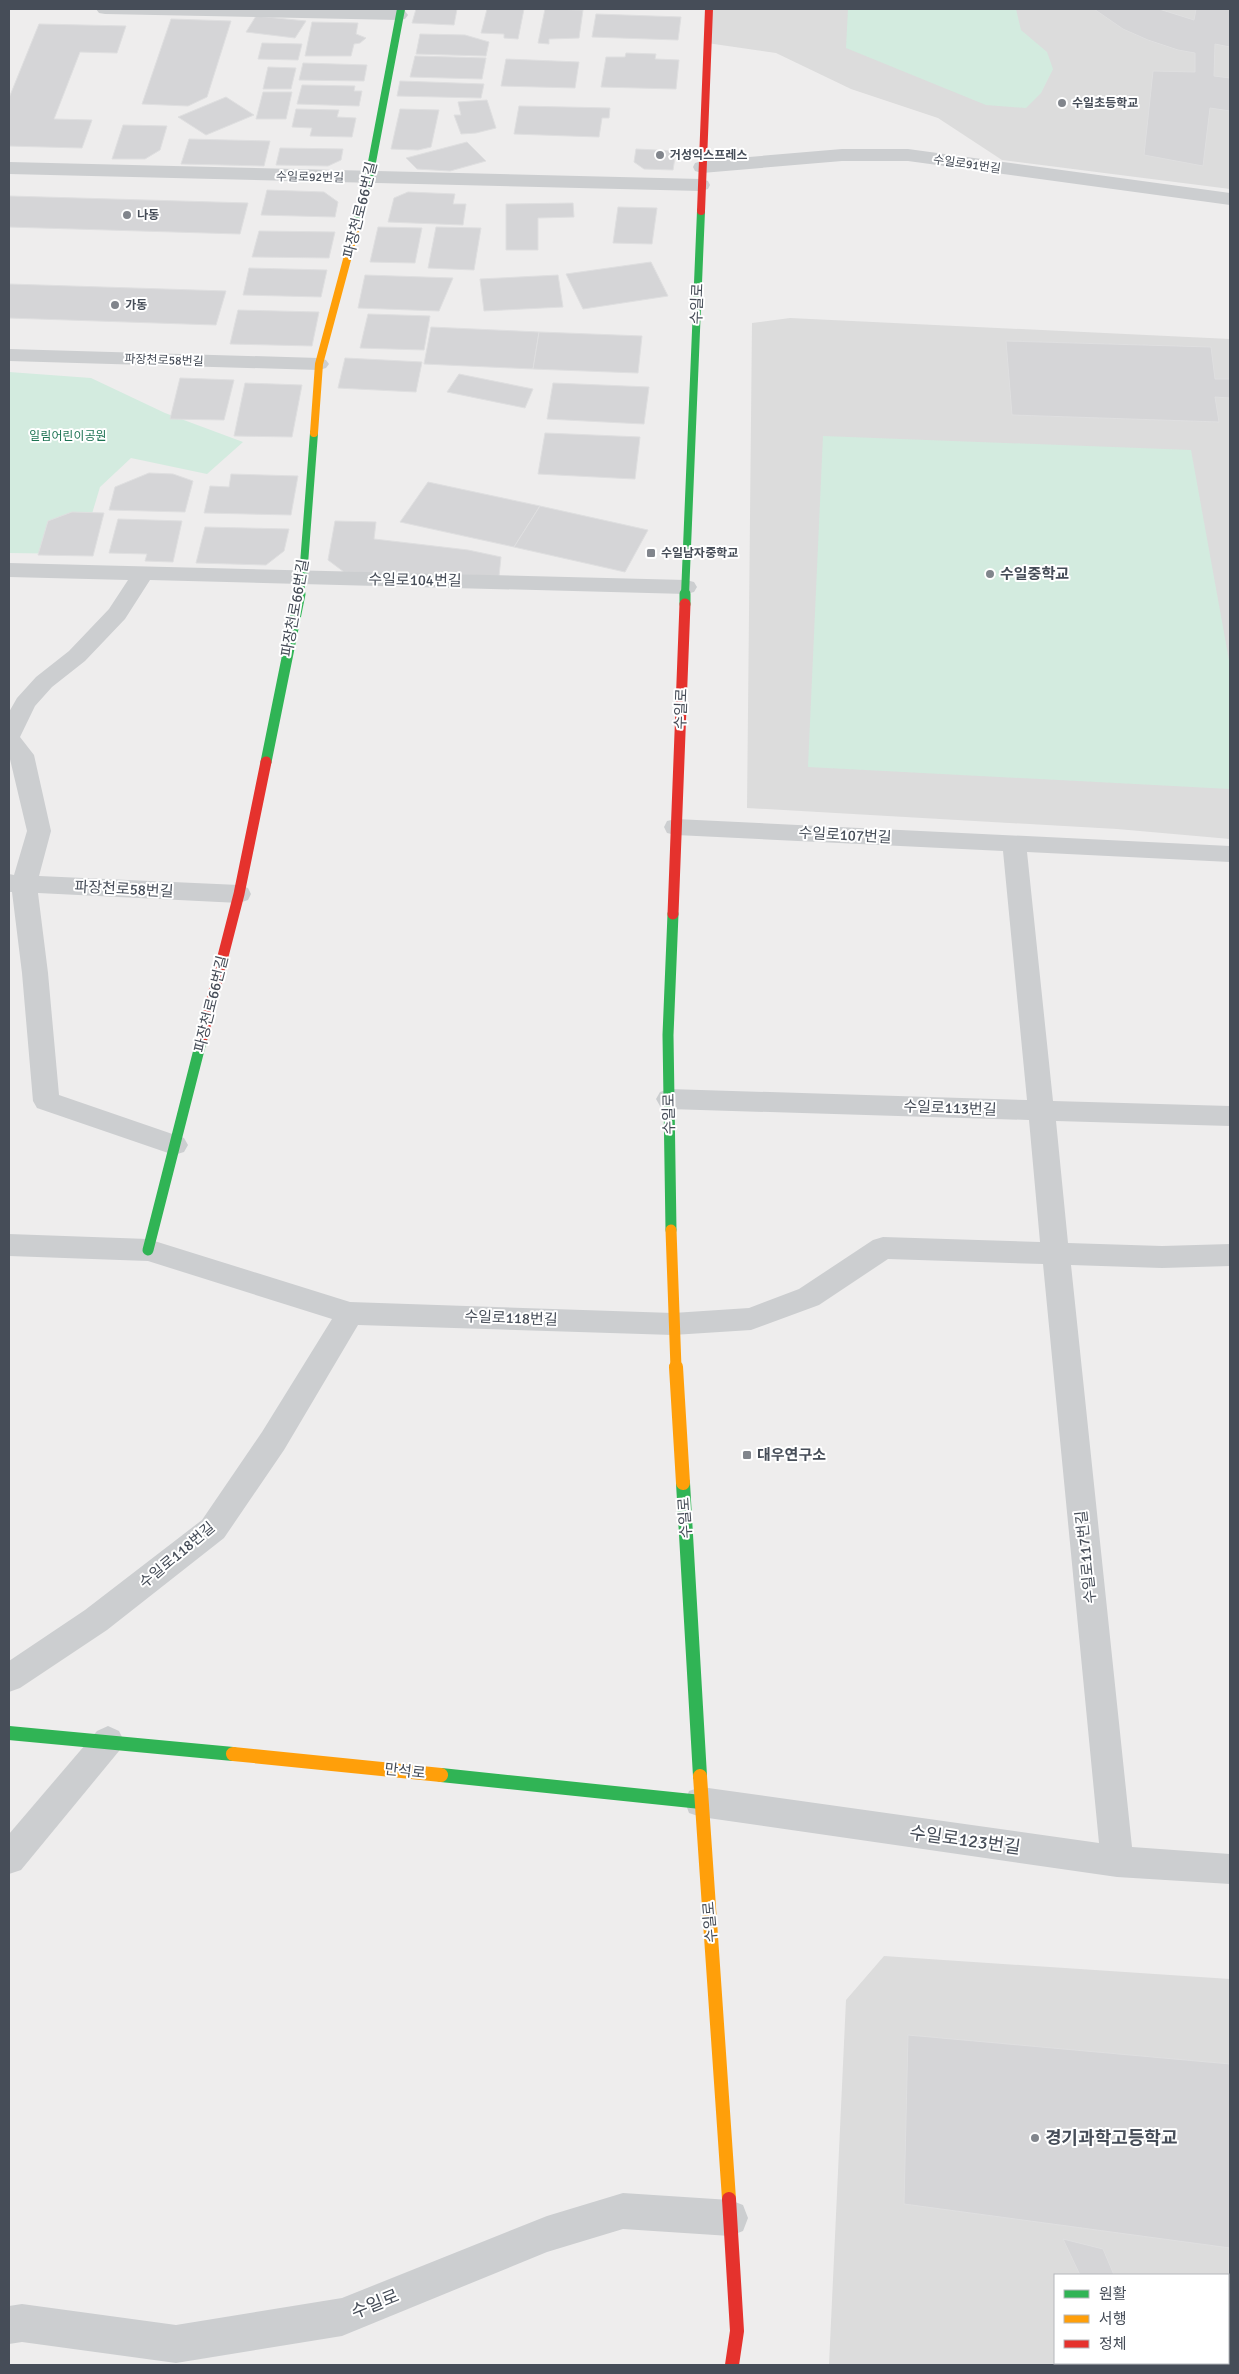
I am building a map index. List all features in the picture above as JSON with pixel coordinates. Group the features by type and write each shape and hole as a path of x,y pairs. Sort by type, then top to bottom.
{"street":[{"path":"105,9 400,12"},
{"name":"수일로","path":"709,9 668,1035 673,1324 701,1802 737,2331 732,2365"},
{"name":"파장천로66번길","path":"148,1250 239,894 303,578 318,364 370,178 400,12"},
{"name":"수일로91번길","path":"702,176 842,155 908,155 1230,199"},
{"name":"수일로92번길","path":"9,168 370,178 702,176"},
{"name":"파장천로58번길","path":"9,355 318,364"},
{"name":"수일로104번길","path":"9,570 686,587"},
{"path":"9,735 25,703 44,682 76,656 117,614 144,573"},
{"path":"9,739 22,755 39,831 16,883 36,973 46,1101 174,1145"},
{"name":"수일로107번길","path":"676,827 1230,854"},
{"path":"1014,843 1041,1110"},
{"name":"파장천로58번길","path":"16,883 239,894"},
{"name":"수일로113번길","path":"669,1099 1230,1116"},
{"name":"수일로117번길","path":"1041,1110 1117,1862"},
{"name":"수일로118번길","path":"9,1245 148,1250 350,1313 673,1324"},
{"path":"673,1324 752,1319 809,1296 883,1248 1162,1257 1230,1255"},
{"name":"수일로118번길","path":"9,1678 96,1620 213,1529 273,1441 350,1313"},
{"name":"만석로","path":"9,1733 108,1740 701,1802"},
{"path":"9,1859 108,1740"},
{"name":"수일로123번길","path":"701,1802 1117,1862 1230,1869"},
{"name":"수일로","path":"9,2325 22,2323 176,2344 342,2317 547,2234 623,2211 730,2218"}],"shaded area":[{"name":"수일초등학교","path":"713,9 1230,9 1230,189 1002,160 938,118 851,89 776,53 707,43"},
{"name":"수일중학교","path":"790,318 1230,339 1230,839 1117,829 747,808 752,323"},
{"name":"경기과학고등학교","path":"884,1956 1230,1979 1230,2365 829,2365 846,2000"}],"green space":[{"path":"848,9 1016,9 1021,30 1047,52 1053,69 1041,93 1026,108 986,105 846,48"},
{"name":"일림어린이공원","path":"9,372 91,378 165,413 243,442 207,474 131,458 100,487 80,554 9,553"},
{"path":"823,436 1191,450 1230,666 1230,789 808,767"}],"building":[{"path":"416,9 457,9 454,25 412,23"},
{"path":"487,9 524,9 518,39 504,38 504,34 481,33"},
{"path":"545,9 583,10 579,38 549,39 549,44 538,43"},
{"path":"1094,9 1159,9 1194,20 1196,9 1230,9 1230,47 1215,44 1214,76 1230,78 1230,111 1210,108 1203,166 1144,155 1153,71 1195,72 1195,53 1178,50 1148,40 1123,29"},
{"path":"596,14 681,17 678,40 592,37"},
{"path":"256,16 306,21 295,38 246,32"},
{"path":"171,19 231,21 207,97 188,106 142,104"},
{"path":"312,22 358,23 356,34 366,38 360,43 354,44 351,56 305,56"},
{"path":"39,24 126,26 117,53 80,52 54,119 92,120 82,148 9,146 9,98"},
{"path":"420,34 465,35 489,42 486,56 416,54"},
{"path":"262,43 302,44 298,60 258,59"},
{"path":"626,53 656,54 655,59 679,60 676,89 601,87 606,57 625,57"},
{"path":"415,56 486,58 482,79 410,77"},
{"path":"506,59 579,62 575,88 501,86"},
{"path":"303,63 367,65 364,81 299,80"},
{"path":"268,67 296,68 291,89 263,89"},
{"path":"400,81 484,84 481,98 397,96"},
{"path":"302,85 355,86 354,91 362,91 359,106 297,104"},
{"path":"263,92 292,92 286,119 256,119"},
{"path":"226,97 254,115 206,135 178,117"},
{"path":"487,100 496,128 476,133 461,134 454,115 461,115 458,102"},
{"path":"519,106 610,108 609,118 602,118 599,137 514,134"},
{"path":"296,109 339,110 337,117 356,118 352,137 310,136 312,128 292,127"},
{"path":"400,109 439,110 431,147 418,150 391,149"},
{"path":"123,125 167,126 160,150 145,159 112,159"},
{"path":"189,139 270,141 264,166 181,164"},
{"path":"467,142 486,161 450,171 417,169 406,158"},
{"path":"280,148 343,149 341,160 328,166 276,165"},
{"path":"636,149 676,151 673,170 644,169 634,162"},
{"path":"267,190 324,192 338,202 335,217 261,215"},
{"path":"408,192 455,194 453,204 466,204 463,225 388,222 394,198"},
{"name":"나동","path":"9,196 248,203 240,234 9,227"},
{"path":"573,203 574,217 538,218 538,250 506,250 506,204"},
{"path":"618,207 657,208 652,244 613,243"},
{"path":"378,227 422,228 415,263 370,262"},
{"path":"436,227 481,228 474,270 428,268"},
{"path":"259,231 335,232 329,258 252,257"},
{"path":"651,262 668,296 583,309 566,274"},
{"path":"249,268 327,270 321,297 243,295"},
{"path":"365,275 453,278 439,311 358,308"},
{"path":"558,275 563,307 484,311 480,279"},
{"name":"가동","path":"9,284 226,291 216,325 9,318"},
{"path":"238,310 319,312 312,346 230,344"},
{"path":"368,314 430,316 424,350 360,348"},
{"path":"431,327 539,332 533,369 424,364"},
{"path":"539,332 642,336 638,373 533,369"},
{"path":"1006,341 1211,347 1215,379 1230,379 1230,398 1215,397 1219,422 1012,415"},
{"path":"345,358 422,362 416,392 338,388"},
{"path":"459,374 533,389 525,408 447,392"},
{"path":"180,378 234,380 224,420 170,419"},
{"path":"245,383 302,385 292,437 234,436"},
{"path":"553,383 649,387 644,424 547,419"},
{"path":"545,433 640,437 635,479 538,474"},
{"path":"149,473 173,474 193,481 185,512 109,510 115,487"},
{"path":"231,474 298,476 291,515 204,513 210,486 229,487"},
{"path":"428,482 540,506 514,547 400,522"},
{"path":"540,506 648,530 625,572 514,547"},
{"path":"72,512 104,513 93,556 38,555 48,521"},
{"path":"118,519 182,521 173,562 145,561 147,554 109,553"},
{"path":"335,521 376,522 374,539 468,550 501,557 499,576 344,572 328,560"},
{"path":"205,527 289,529 284,551 266,565 196,563"},
{"path":"908,2035 1230,2064 1230,2248 904,2204"},
{"path":"1063,2239 1103,2249 1114,2274 1080,2274"},
{"path":"1120,2364 1149,2365 1121,2365"}],"traffic: fast":[{"path":"356,226 369,178 401,9"},
{"path":"685,604 701,211"},
{"path":"266,762 303,577 314,433"},
{"path":"671,1230 668,1035 673,914"},
{"path":"148,1250 202,1038"},
{"path":"683,1483 700,1776"},
{"path":"9,1733 233,1754"},
{"path":"441,1775 701,1802"}],"traffic: slow":[{"path":"314,433 319,364 356,226"},
{"path":"671,1230 673,1324 683,1483"},
{"path":"233,1754 441,1775"},
{"path":"700,1776 729,2199"}],"traffic: jam":[{"path":"701,211 709,9"},
{"path":"673,914 685,604"},
{"path":"202,1038 239,894 266,762"},
{"path":"729,2199 737,2331 732,2365"}],"place":[{"name":"수일초등학교","path":"1062,103"},
{"name":"거성익스프레스","path":"660,155"},
{"name":"나동","path":"127,215"},
{"name":"가동","path":"115,305"},
{"name":"수일남자중학교","path":"651,553"},
{"name":"수일중학교","path":"990,574"},
{"name":"대우연구소","path":"747,1455"},
{"name":"경기과학고등학교","path":"1035,2138"}]}
